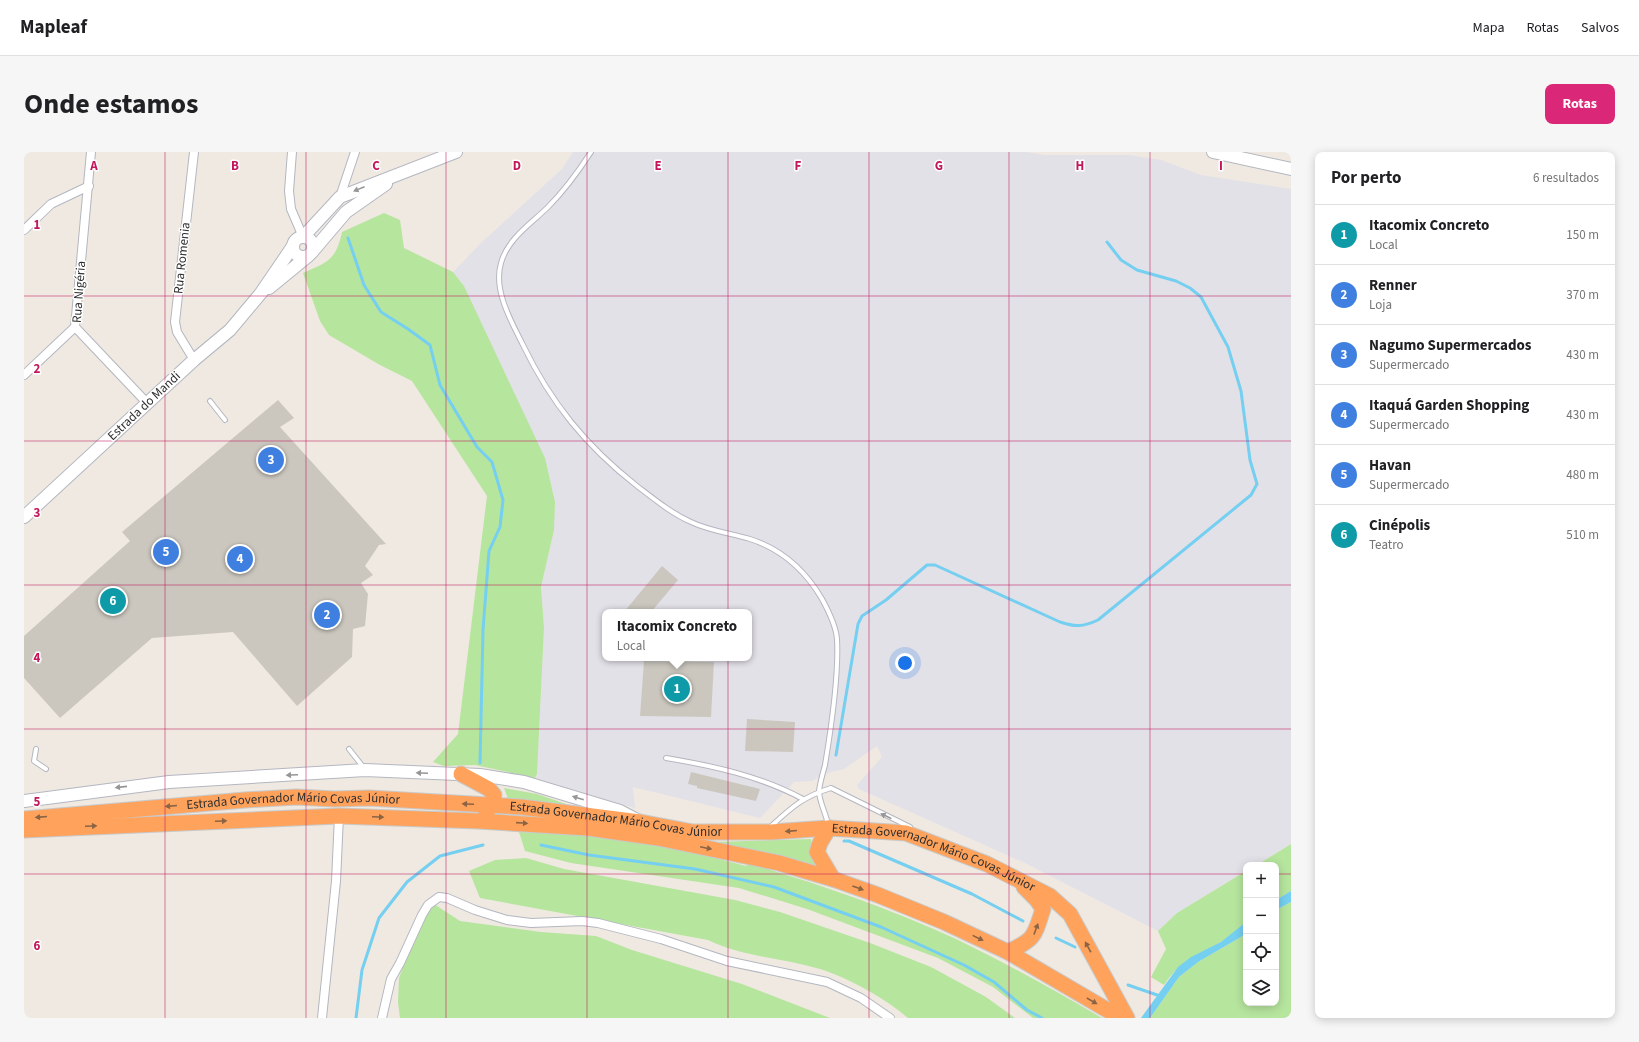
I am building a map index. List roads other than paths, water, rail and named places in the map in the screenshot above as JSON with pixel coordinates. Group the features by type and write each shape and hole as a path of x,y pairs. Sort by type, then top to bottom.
{"highway":[{"path":"461,774 490,789 494,795 492,805 485,814 463,820"},
{"name":"Estrada Governador Mário Covas Júnior","path":"24,819 245,800 296,797 334,799 369,798 521,807 640,822 693,832 764,832 829,828 906,833 972,858 1050,896 1070,914 1127,1018"},
{"name":"Estrada Governador Mário Covas Júnior","path":"24,830 339,816 463,820 588,828 658,838 779,863 832,879 937,919 1008,952 1121,1018"},
{"path":"829,828 820,843 817,852 832,879"},
{"path":"1008,952 1028,942 1032,938 1043,909 1037,900 1015,878"}],"main road":[{"name":"Estrada do Mandi","path":"303,237 340,197 453,152"},
{"path":"1216,152 1291,169"},
{"name":"Estrada do Mandi","path":"262,293 310,254 337,222 354,205 409,169"},
{"path":"303,237 312,242 310,254 298,257 294,252 293,246 296,239 303,237"},
{"name":"Estrada do Mandi","path":"24,517 194,360 230,330 262,293 293,246"},
{"path":"24,801 169,782 366,770 461,774 506,779 540,786 620,811 640,822"}],"street":[{"name":"Rua Nigéria","path":"91,152 75,327 148,404"},
{"name":"Rua Romenia","path":"194,152 175,322 177,332 194,360"},
{"path":"292,152 290,197 291,209 303,237"},
{"path":"340,197 355,152"},
{"path":"24,230 51,204 89,186"},
{"path":"24,375 75,327"},
{"path":"322,1018 336,880 339,816"},
{"path":"382,1018 390,979 400,963 422,915 428,905 439,897 447,898 475,910 507,920 531,923 582,921 598,923 661,939 727,961 827,982 861,998 890,1018"}],"lane":[{"path":"591,152 576,176 549,206 514,238 501,263 499,274 502,294 518,335 538,376 558,406 588,443 615,469 672,511 712,530 748,539 778,551 802,573 822,599 833,624 836,638 829,730 819,792 829,828"},
{"path":"210,401 225,420"},
{"path":"36,749 34,761 46,769"},
{"path":"349,749 366,770"},
{"path":"666,758 732,771 785,789 804,799"},
{"path":"764,832 795,804 830,788 915,830"},
{"path":"922,833 972,858"}],"water":[{"path":"1291,891 1291,902 1279,908 1279,898"},
{"path":"1243,924 1243,936 1198,962 1179,977 1150,1018 1141,1018 1178,967 1191,957 1221,942"}],"waterway":[{"path":"348,238 364,285 381,312 430,345 440,385 477,447 492,462 503,500 500,527 489,551 483,630 480,763"},
{"path":"836,755 858,624 862,616 886,600 927,565 935,565 1060,622 1070,625 1088,624 1098,620 1251,495 1257,484 1250,460 1241,391 1228,347 1201,297 1190,288 1176,281 1137,270 1121,260 1107,242"},
{"path":"844,841 849,841 972,894 1023,921"},
{"path":"356,1018 362,970 379,918 407,882 440,856 483,845"},
{"path":"541,845 589,855 695,869 774,887 881,927 964,965 994,982 1027,1010 1042,1018"},
{"path":"1056,938 1075,947"},
{"path":"1128,985 1160,996"}],"place":[{"name":"Nagumo Supermercados","path":"271,460"},
{"name":"Havan","path":"166,552"},
{"name":"Itaquá Garden Shopping","path":"240,559"},
{"name":"Cinépolis","path":"113,601"},
{"name":"Renner","path":"327,615"},
{"name":"Itacomix Concreto","path":"677,689"}]}
